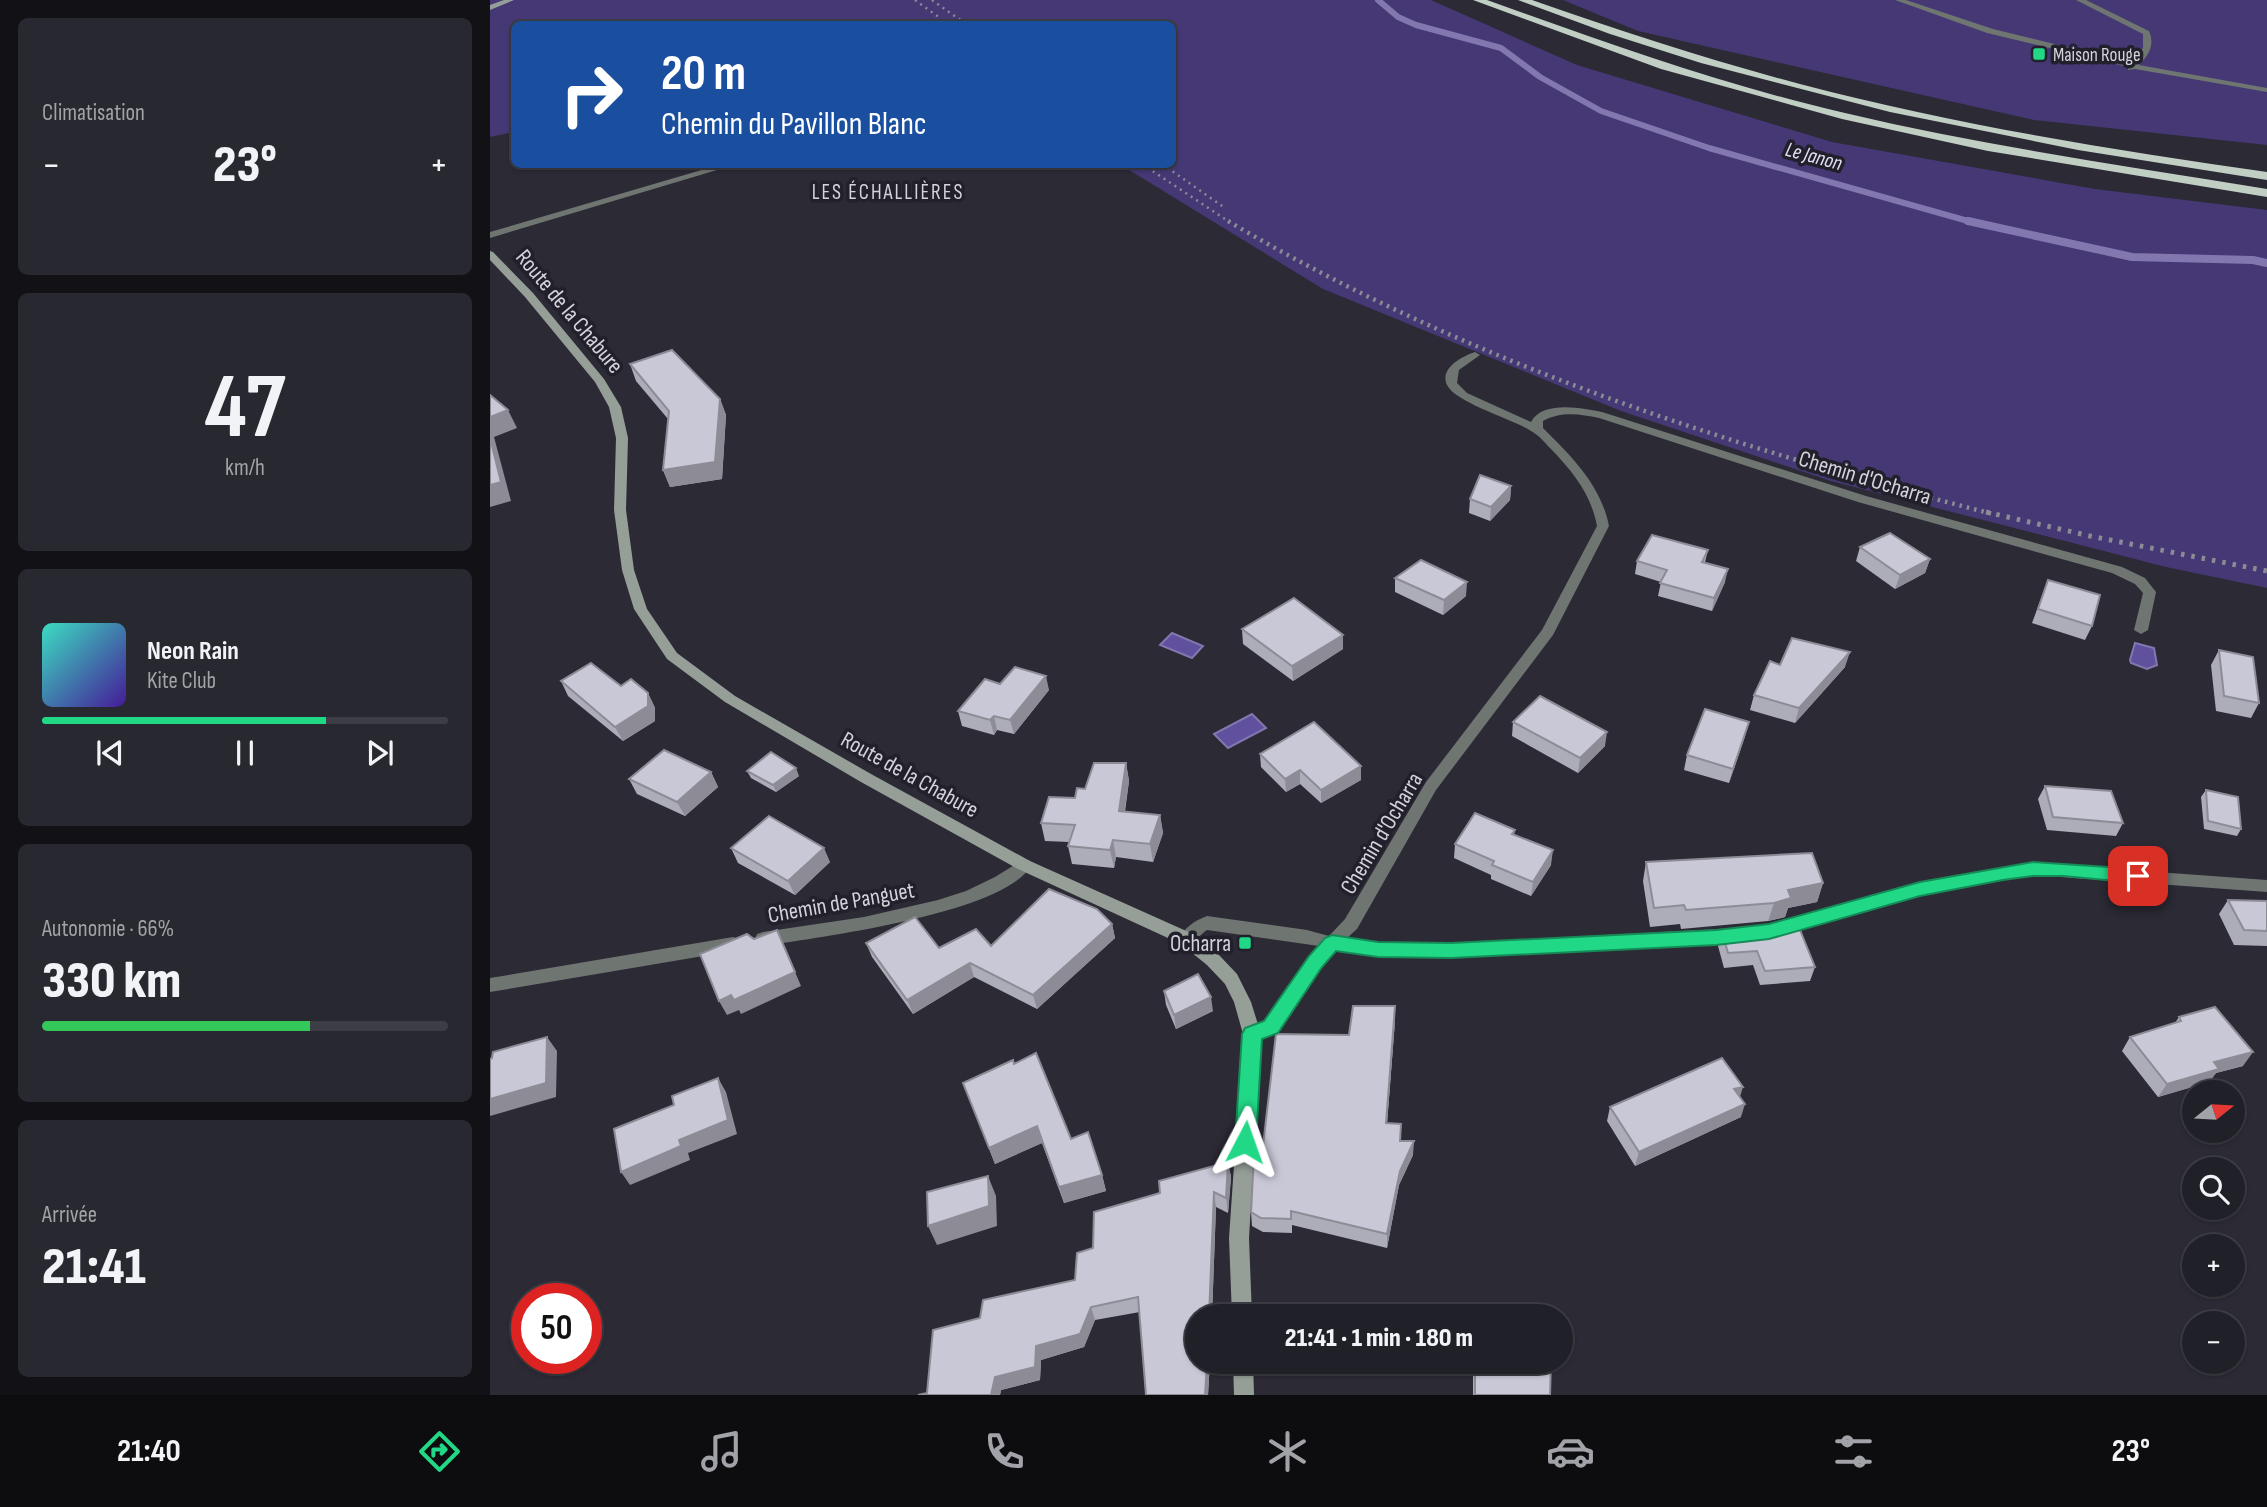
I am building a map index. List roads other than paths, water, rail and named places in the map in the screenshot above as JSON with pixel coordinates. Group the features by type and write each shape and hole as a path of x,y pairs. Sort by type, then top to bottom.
{"highway":[{"path":"1478,0 1665,67 1842,116 1988,147 2183,182 2267,193"},
{"path":"1523,0 1695,59 1863,104 2092,150 2267,176"}],"main road":[{"path":"490,8 509,0"},
{"name":"Route de la Chabure","path":"490,254 529,295 600,381 615,407 622,438 620,510 628,570 641,609 672,656 730,699 1024,865 1187,939 1230,976 1245,1001 1252,1034 1239,1238 1241,1304"},
{"path":"1243,1374 1244,1395"}],"street":[{"path":"1899,0 2011,38 2131,68 2267,90"},
{"path":"2080,0 2146,33 2150,40 2148,48 2131,68"},
{"path":"490,235 719,168"},
{"name":"Chemin d'Ocharra","path":"1252,1034 1271,1027 1315,962 1351,924 1431,786 1548,632 1603,526 1601,509 1586,484 1537,429 1463,395 1452,384 1451,374 1455,365 1475,355"},
{"name":"Chemin d'Ocharra","path":"1537,429 1537,420 1546,414 1563,410 1602,415 1862,499 2117,570 2140,582 2150,592 2141,630"},
{"name":"Chemin de Panguet","path":"490,985 929,909 998,886 1024,865"},
{"path":"1187,939 1199,926 1208,923 1307,936 1332,943 1378,949 1451,950 1729,936 1769,931 1920,889 2033,869 2267,886"}],"waterway":[{"name":"Le Janon","path":"1378,0 1398,17 1416,25 1501,48 1540,77 1601,111 1709,148 1975,223"},
{"name":"Le Janon","path":"1968,221 2132,257 2253,260 2267,263"}],"railway":[{"path":"915,0 940,18"},
{"path":"932,0 962,21"},
{"path":"1148,168 1231,223"},
{"path":"1168,168 1225,208"},
{"path":"1228,221 1319,272 1411,317 1600,395 1794,459 1993,514"},
{"path":"1986,512 2090,536 2267,571"}],"place":[{"name":"Maison Rouge","path":"2039,54"},
{"name":"Ocharra","path":"1245,943"}],"district":[{"name":"LES ÉCHALLIÈRES","path":"888,192"}]}
